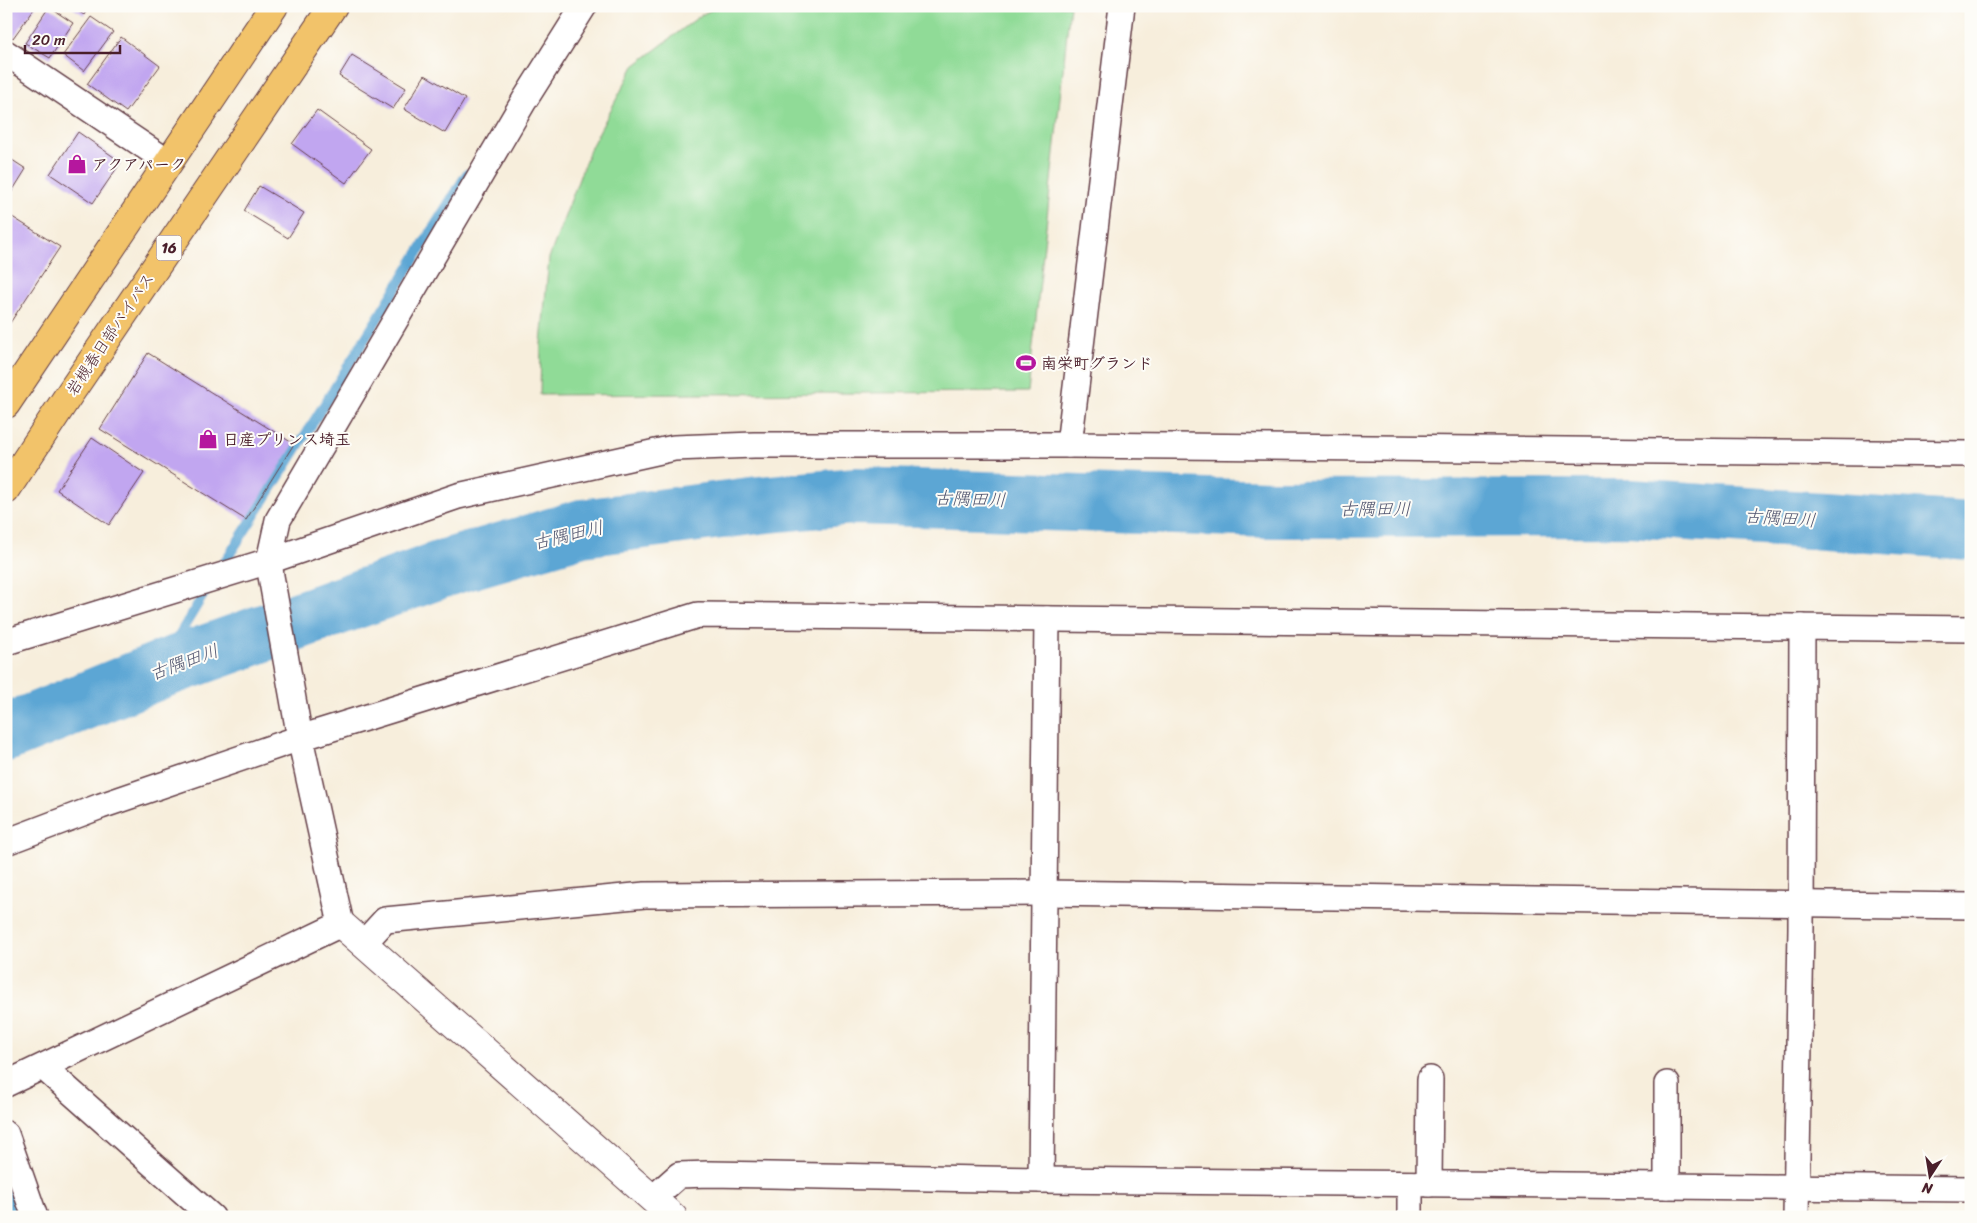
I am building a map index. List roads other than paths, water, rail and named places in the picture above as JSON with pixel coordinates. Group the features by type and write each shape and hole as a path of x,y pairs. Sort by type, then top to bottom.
{"highway":[{"path":"6,404 274,6"},
{"name":"岩槻春日部バイパス","path":"6,490 333,6"}],"street":[{"path":"584,6 524,101 278,520 270,569 300,738 341,924 666,1211 678,1175 709,1174 1041,1180 1971,1189"},
{"path":"1069,445 1122,6"},
{"path":"6,53 168,162"},
{"path":"6,642 270,569 458,496 674,448 1069,445 1971,454"},
{"path":"6,842 101,806 300,738 698,615 1971,629"},
{"path":"1041,1180 1047,619"},
{"path":"1796,1217 1801,905 1802,627"},
{"path":"363,944 385,920 645,895 1044,893 1971,906"},
{"path":"6,1084 341,924"},
{"path":"43,1067 212,1217"},
{"path":"1410,1217 1419,1184 1430,1080"},
{"path":"1666,1186 1667,1084"},
{"path":"6,1134 35,1217"}],"waterway":[{"path":"218,572 313,423 467,174"},
{"name":"古隅田川","path":"6,733 163,669 448,567 582,528 759,505 854,496 1271,509 1630,508 1971,531"},
{"path":"163,669 176,640 210,584"},
{"path":"6,1191 15,1217"}],"place":[{"name":"アクアパーク","path":"77,164"},
{"name":"南栄町グランド","path":"1026,363"},
{"name":"日産プリンス埼玉","path":"208,439"}]}
